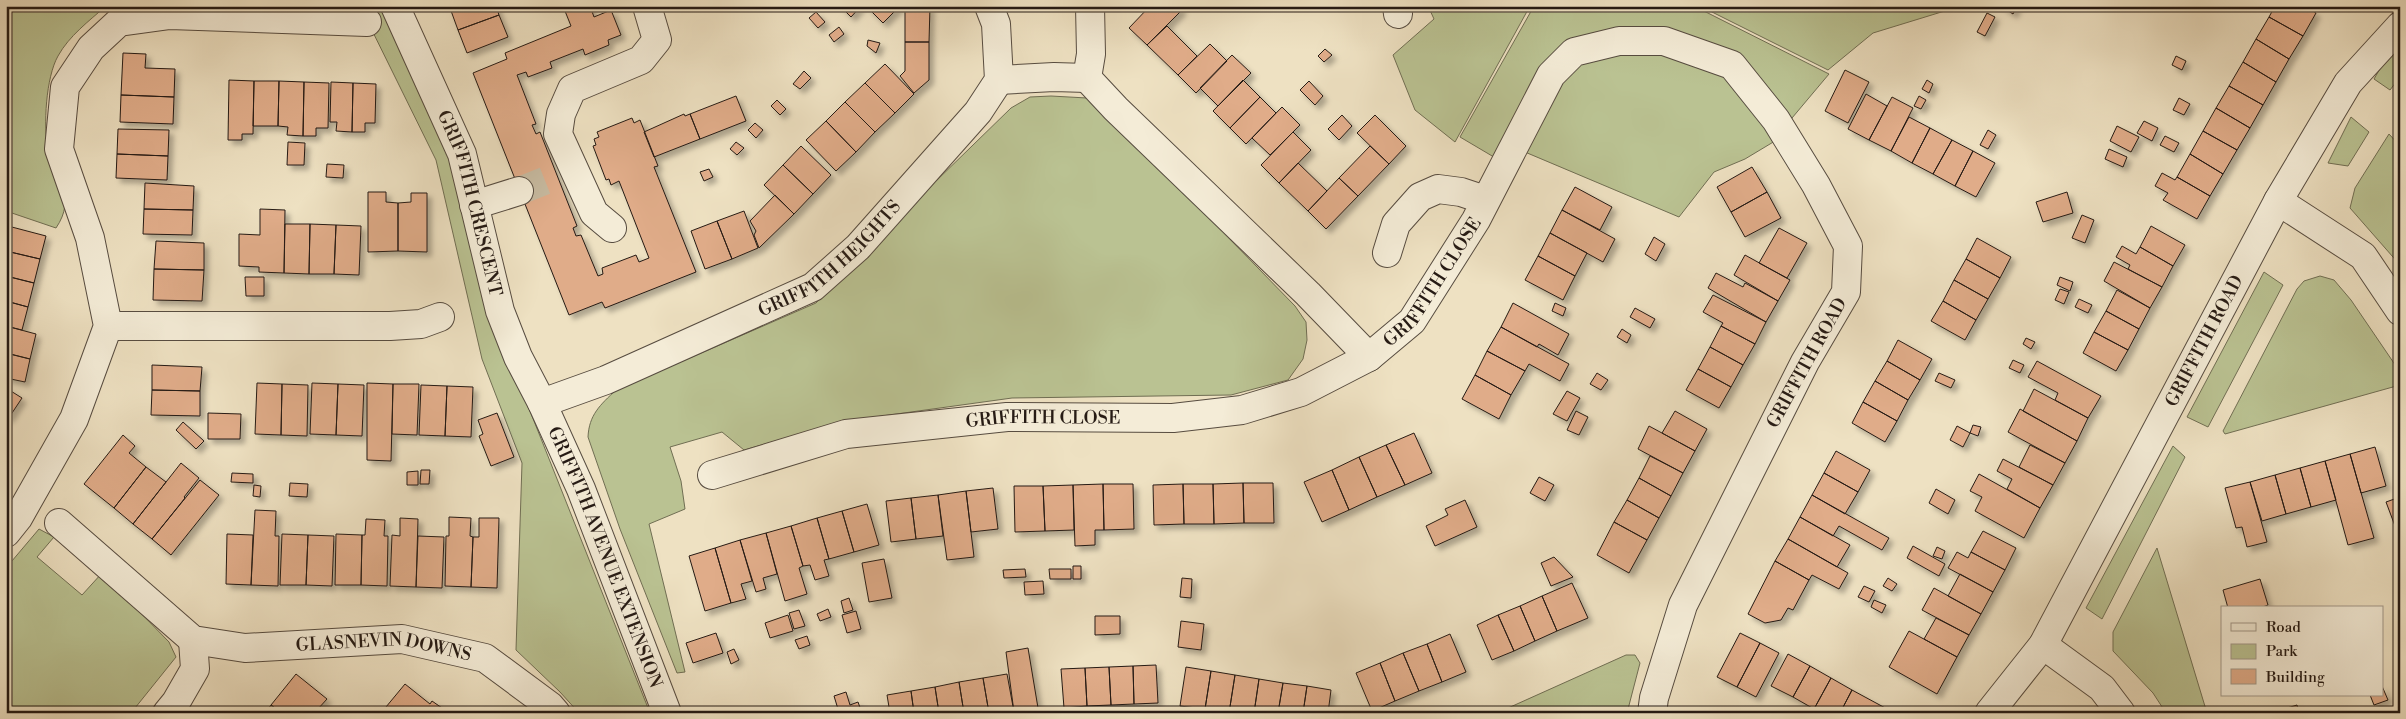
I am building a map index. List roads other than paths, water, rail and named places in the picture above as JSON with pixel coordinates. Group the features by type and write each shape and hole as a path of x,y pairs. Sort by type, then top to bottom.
{"street":[{"name":"GRIFFITH CRESCENT","path":"395,6 462,154 500,311 518,357 542,404"},
{"path":"612,228 594,213 565,173 558,134 561,114 572,89 641,60 657,40 647,6"},
{"path":"990,6 996,24 1000,80 1054,77 1087,78 1091,54 1090,6"},
{"path":"6,533 18,518 74,419 108,326 90,238 59,149 65,87 91,48 120,22 170,15 326,13 367,22"},
{"name":"GRIFFITH ROAD","path":"1989,713 2043,645 2278,201 2348,83 2400,26"},
{"name":"GRIFFITH ROAD","path":"1525,123 1551,75 1574,52 1619,41 1664,41 1732,65 1776,120 1816,185 1848,246 1846,292 1805,362 1683,605 1654,698 1652,713"},
{"name":"GRIFFITH CLOSE","path":"1087,78 1116,109 1308,294 1369,357"},
{"name":"GRIFFITH HEIGHTS","path":"542,404 606,380 813,288 858,247 978,112 1000,80"},
{"name":"GRIFFITH CLOSE","path":"712,475 846,434 1007,417 1173,418 1242,410 1301,392 1369,357 1412,321 1476,220 1525,123"},
{"name":"GRIFFITH CLOSE","path":"1387,253 1396,224 1420,197 1438,189 1461,192 1485,200"},
{"path":"474,205 519,191"},
{"path":"2278,201 2363,256 2400,311"},
{"path":"108,326 390,326 421,324 440,317"},
{"name":"GRIFFITH AVENUE EXTENSION","path":"542,404 581,489 667,713"},
{"path":"59,522 193,640 195,669 176,702 167,713"},
{"name":"GLASNEVIN DOWNS","path":"193,640 245,648 402,639 485,658 550,706 556,713"},
{"path":"2043,645 2102,688 2121,713"}],"tunnel":[{"path":"519,191 557,176"}]}
